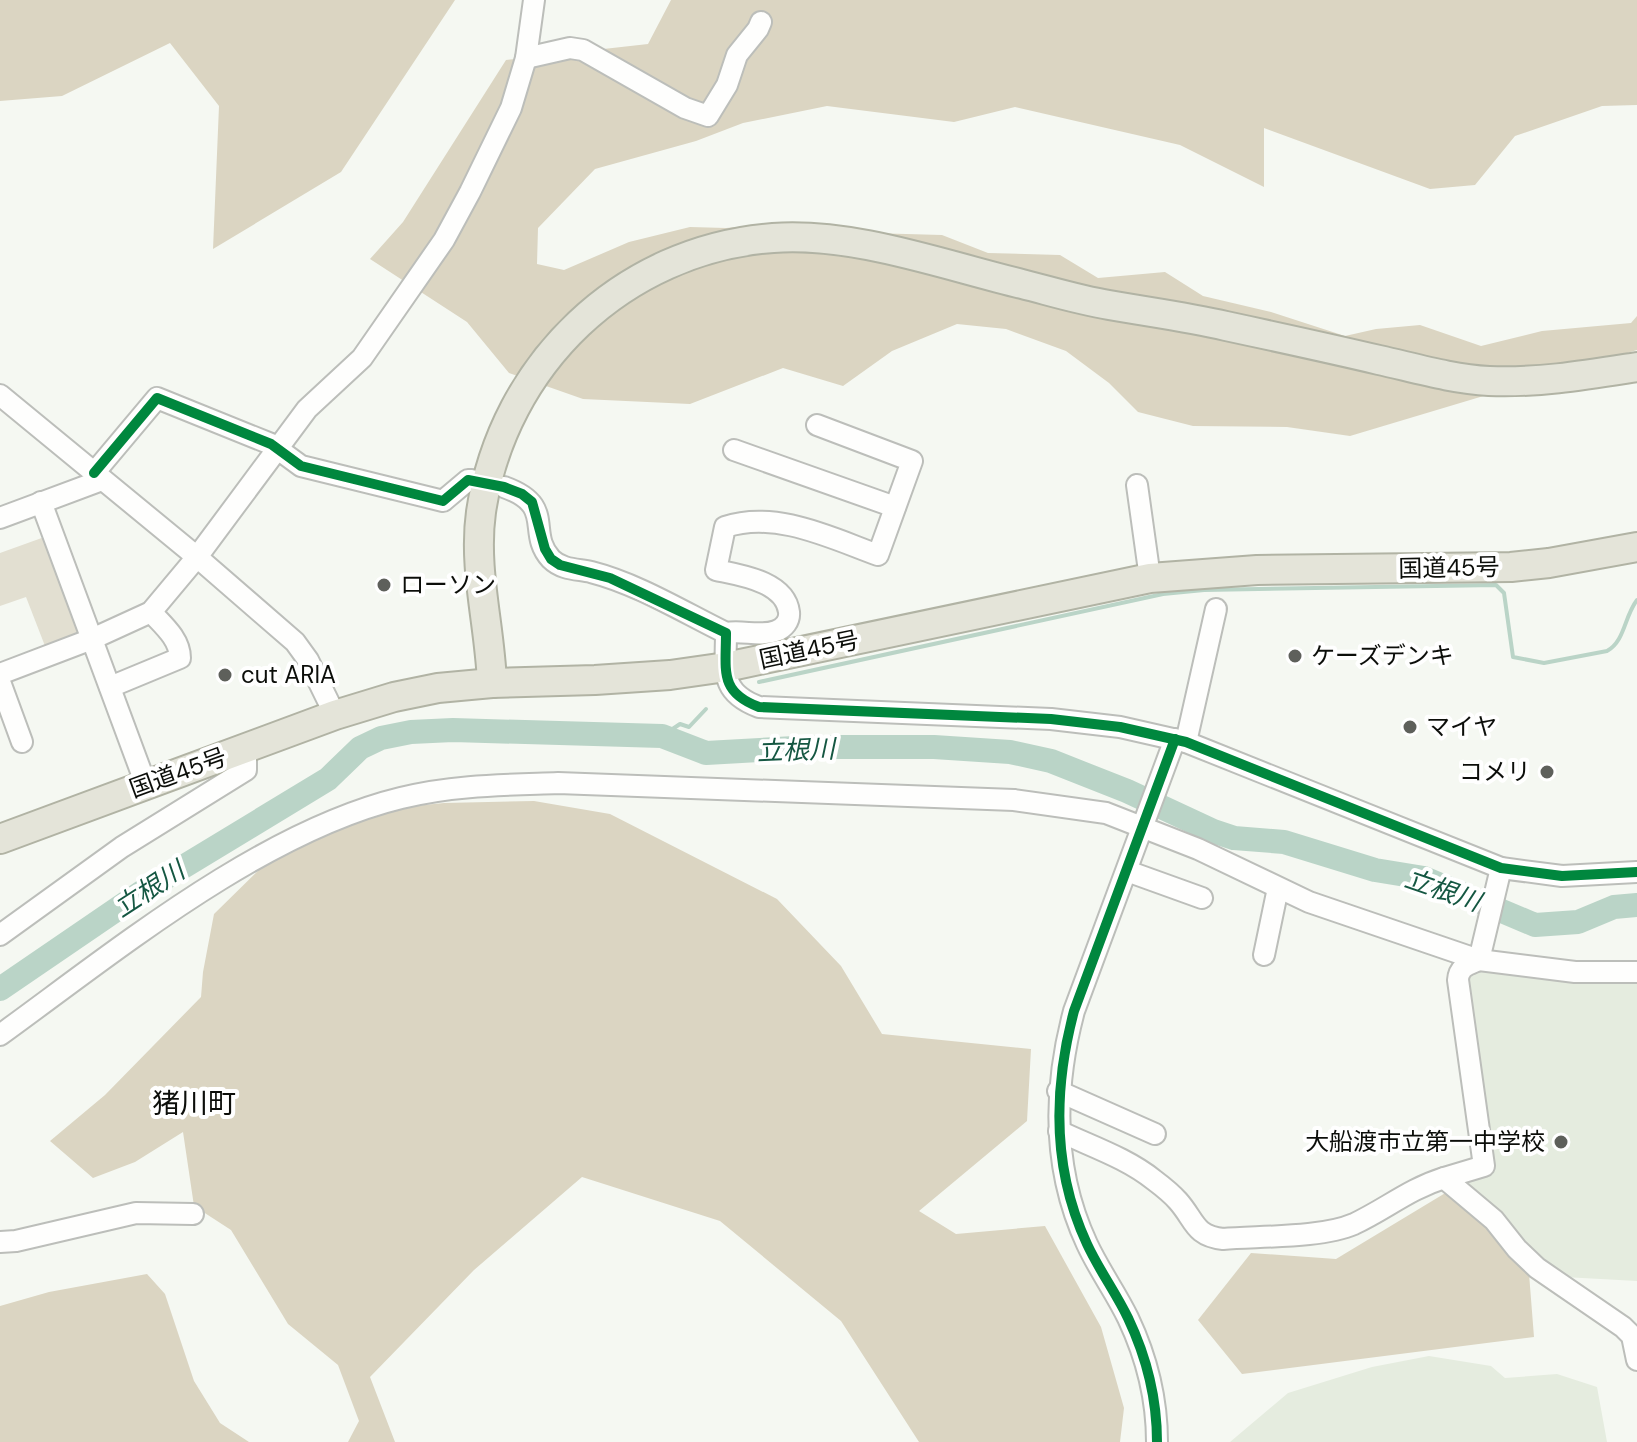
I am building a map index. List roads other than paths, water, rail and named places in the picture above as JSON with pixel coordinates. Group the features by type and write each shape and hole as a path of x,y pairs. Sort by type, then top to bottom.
{"highway":[{"path":"492,683 478,547 481,512 502,432 520,397 558,345 622,288 654,271 734,244 773,238 810,238 863,245 1107,305 1171,314 1428,372 1485,381 1549,381 1637,367"},
{"path":"1107,305 1171,330 1441,391 1551,397 1637,385"},
{"name":"国道45号","path":"0,839 335,715 394,697 438,688 625,678 726,667 1150,578 1257,570 1511,567 1637,547"}],"street":[{"path":"0,674 92,639 151,612 197,557 276,448 317,398 351,371 362,358 444,240 511,108 526,58 534,0"},
{"path":"526,58 570,48 583,50 685,108 708,116 727,85 737,55 761,22"},
{"path":"0,395 197,557 303,650 335,715"},
{"path":"0,518 98,476 157,398 276,448 301,466 443,501 472,480"},
{"path":"504,487 532,502 545,549 551,559 560,565 610,578 726,633 738,630 760,634 775,632 784,627 789,608 769,586 755,579 716,570 725,527 761,521 796,526 878,555 912,461 817,425"},
{"path":"734,450 895,507"},
{"path":"1137,485 1150,578"},
{"path":"41,502 146,785"},
{"path":"1157,1442 1152,1383 1143,1353 1128,1316 1086,1242 1072,1206 1063,1170 1058,1091 1063,1051 1074,1011 1177,745 1216,609"},
{"path":"110,687 180,658 178,646 168,630 151,612"},
{"path":"726,633 726,667 732,691 743,701 759,707 1051,719 1120,727 1177,745 1498,876 1637,872"},
{"path":"0,682 22,742"},
{"path":"0,935 122,847 246,770 246,747"},
{"path":"0,1035 170,914 246,864 296,838 360,811 439,790 558,783 1014,800 1106,813 1145,822 1309,902 1481,955 1575,972 1637,972"},
{"path":"1127,871 1202,898"},
{"path":"1059,1131 1137,1168 1178,1201 1197,1230 1211,1238 1223,1239 1335,1231 1355,1224 1407,1192 1484,1166 1458,972 1481,955 1498,876"},
{"path":"1264,955 1278,888"},
{"path":"1058,1091 1155,1134"},
{"path":"1444,1178 1494,1220 1537,1268 1623,1327 1632,1336 1637,1360"},
{"path":"0,1242 136,1213 193,1214"}],"waterway":[{"path":"759,682 1163,594 1204,590 1496,585 1504,593 1513,657 1544,663 1607,651 1613,647 1637,600"},
{"path":"662,736 680,724 689,727 706,709"},
{"name":"立根川","path":"0,989 145,890 328,779 360,748 381,738 411,732 453,730 662,736 706,753 813,747 934,747 1010,752 1051,761 1234,838 1284,842 1375,870 1424,878 1535,925 1578,922 1614,907 1637,905"}],"place":[{"name":"ローソン","path":"384,585"},
{"name":"ケーズデンキ","path":"1295,656"},
{"name":"cut ARIA","path":"225,675"},
{"name":"マイヤ","path":"1410,727"},
{"name":"コメリ","path":"1547,772"},
{"name":"大船渡市立第一中学校","path":"1561,1142"}],"district":[{"name":"猪川町","path":"194,1103"}]}
